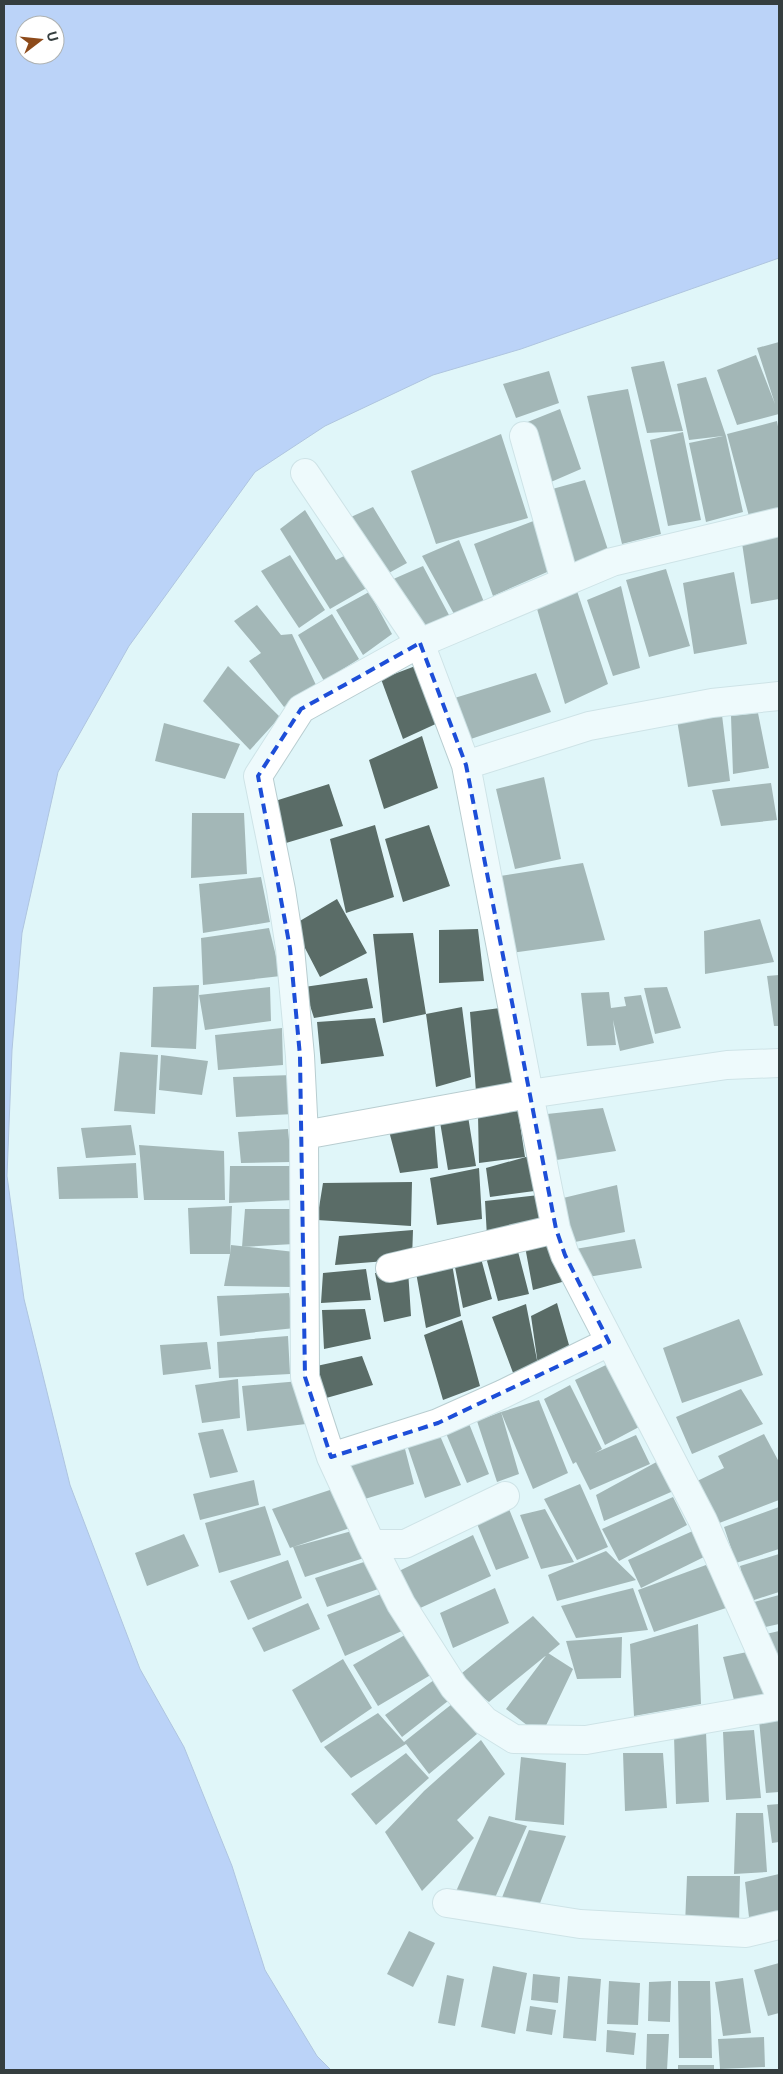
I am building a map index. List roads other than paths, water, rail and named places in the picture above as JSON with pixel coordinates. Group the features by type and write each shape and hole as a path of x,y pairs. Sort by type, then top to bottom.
{"street":[{"path":"524,436 565,581"},
{"path":"305,473 420,643 466,765 528,1094 556,1229 564,1256 703,1521 779,1693"},
{"path":"779,522 612,562 420,643 301,709 258,776 281,890 290,948 300,1056 304,1135 306,1378 331,1458 401,1604 454,1687 485,1721 514,1739 586,1740 779,1706"},
{"path":"466,765 589,726 712,703 779,696"},
{"path":"304,1135 528,1094 727,1065 779,1062"},
{"path":"390,1268 556,1229"},
{"path":"331,1458 438,1423 503,1394 609,1342"},
{"path":"371,1544 406,1544 505,1496"},
{"path":"447,1903 580,1924 746,1933 779,1925"}],"water":[{"path":"4,4 779,4 779,258 521,349 433,375 325,426 255,472 129,646 58,772 22,933 12,1050 7,1176 24,1299 70,1485 140,1669 184,1747 232,1866 265,1970 317,2056 331,2070 4,2070"}]}
